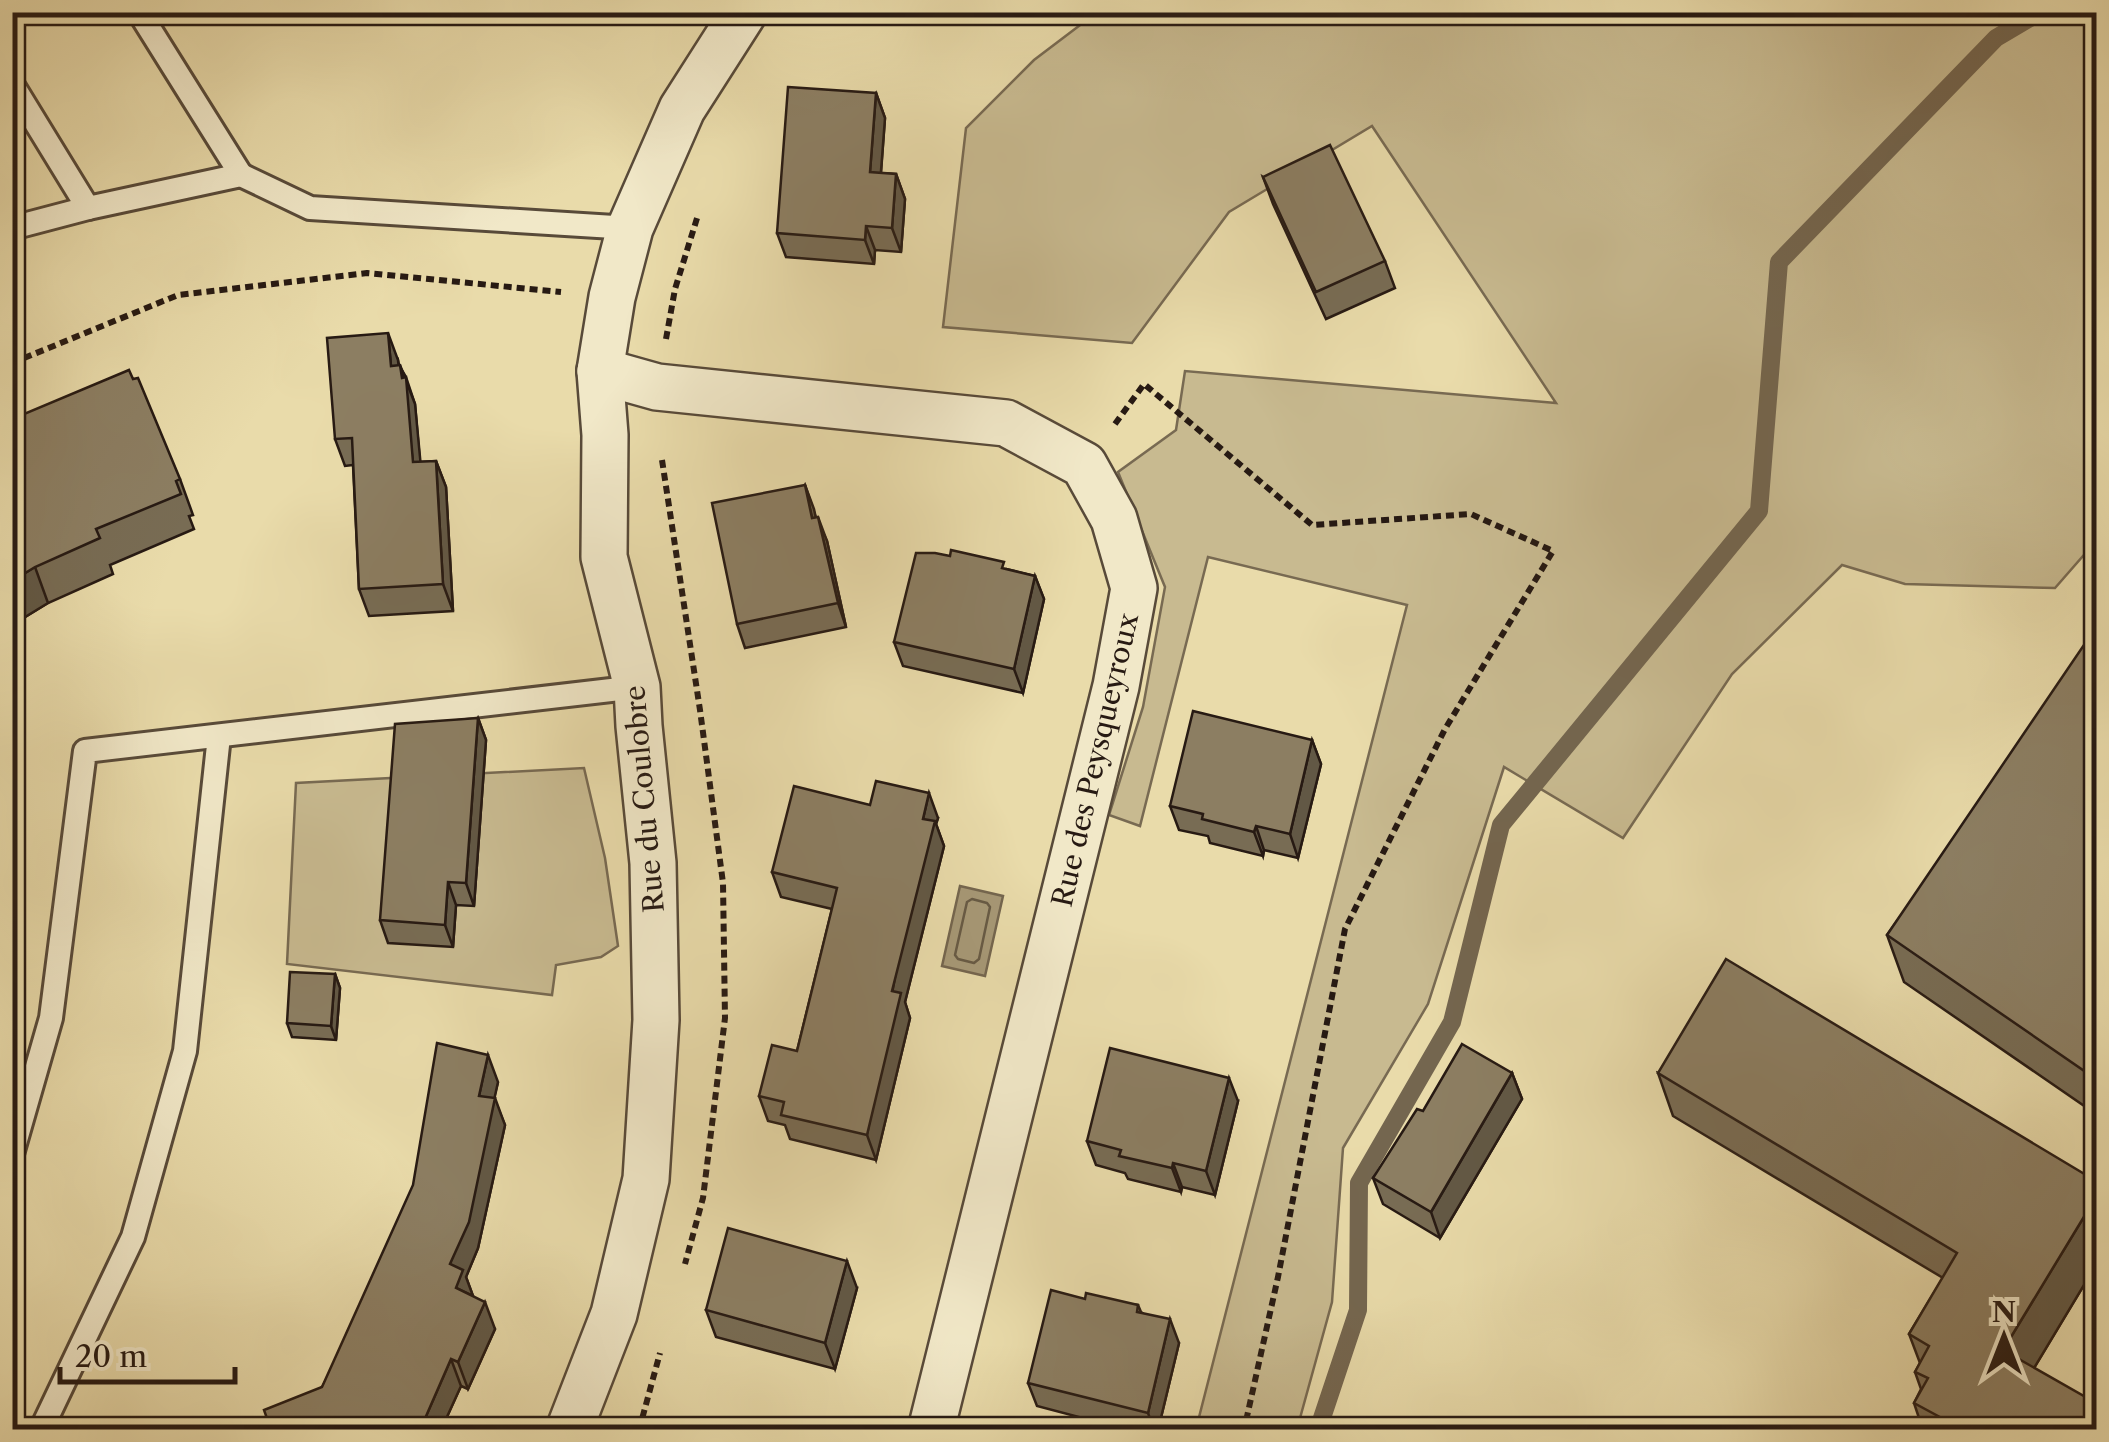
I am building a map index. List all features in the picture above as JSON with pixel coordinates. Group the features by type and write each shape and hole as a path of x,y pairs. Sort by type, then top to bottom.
{"street":[{"name":"Rue du Coulobre","path":"568,1430 614,1314 646,1180 656,1020 653,862 637,687 604,556 605,435 600,371 612,297 630,228 682,109 744,12"},
{"path":"600,371 656,387 1006,423 1084,465"},
{"name":"Rue des Peysqueyroux","path":"930,1430 1116,686 1134,588 1114,518 1084,465"}],"lane":[{"path":"139,12 241,176 310,208 630,228"},
{"path":"12,84 88,208"},
{"path":"12,228 241,176"},
{"path":"12,1154 51,1018 85,750 637,687"},
{"path":"41,1430 132,1237 184,1051 218,736"}],"path":[{"path":"683,1269 703,1198 724,1018 723,883 658,437 656,387 675,290 698,214"},
{"path":"12,363 178,295 367,273 612,297"},
{"path":"1084,465 1144,384 1312,525 1471,514 1553,551 1446,729 1345,929 1278,1277 1244,1430"},
{"path":"639,1430 664,1340"}],"shaded area":[{"path":"1096,13 2096,13 2096,541 2055,588 1905,584 1842,565 1732,674 1623,838 1504,767 1428,1004 1343,1148 1332,1302 1297,1429 1196,1429 1407,605 1208,557 1140,826 1109,815 1143,707 1165,587 1118,472 1176,430 1185,371 1556,403 1372,126 1229,212 1132,343 943,327 966,128 1034,60"},
{"path":"584,768 605,858 618,946 601,957 556,965 552,995 287,964 296,783"}],"water":[{"path":"960,886 1003,896 985,976 942,966"}],"building":[{"path":"788,87 876,93 870,172 896,174 892,228 866,226 865,240 777,233"},
{"path":"1330,145 1385,261 1316,292 1263,177"},
{"path":"388,333 391,366 400,365 402,378 406,377 413,462 436,461 443,584 359,589 352,438 335,439 327,338"},
{"path":"129,370 133,379 138,378 180,479 176,481 181,494 96,529 100,538 12,581 12,419"},
{"path":"805,485 812,518 818,517 838,603 737,624 712,503"},
{"path":"951,550 1004,562 1002,568 1035,576 1014,669 894,642 916,553 950,556"},
{"path":"2088,639 2096,645 2096,1079 1887,935"},
{"path":"1193,711 1312,740 1290,834 1256,826 1254,832 1170,806"},
{"path":"478,718 466,883 448,882 445,925 380,920 395,724"},
{"path":"876,781 929,793 923,819 935,821 892,991 901,993 867,1135 781,1115 784,1102 759,1096 772,1045 797,1051 837,888 772,872 794,786 870,805"},
{"path":"1726,959 2096,1181 2096,1197 2003,1350 2096,1403 2096,1418 2090,1430 1964,1430 1914,1403 1928,1378 1915,1372 1929,1346 1909,1334 1957,1253 1658,1073"},
{"path":"290,972 335,974 331,1026 287,1023"},
{"path":"437,1043 488,1055 479,1096 495,1098 469,1222 450,1264 463,1270 456,1288 485,1302 458,1362 451,1359 420,1430 393,1421 389,1430 271,1430 264,1410 322,1387 413,1185"},
{"path":"1462,1044 1512,1073 1431,1212 1373,1178 1417,1109 1423,1111"},
{"path":"1110,1048 1229,1078 1206,1171 1119,1156 1121,1150 1087,1141"},
{"path":"728,1228 847,1261 825,1343 706,1310"},
{"path":"1051,1290 1085,1299 1086,1293 1138,1305 1137,1312 1170,1319 1148,1413 1028,1383"}],"waterway":[{"path":"1318,1430 1358,1310 1359,1183 1452,1022 1501,825 1759,511 1779,262 1996,38 2040,12"}]}
